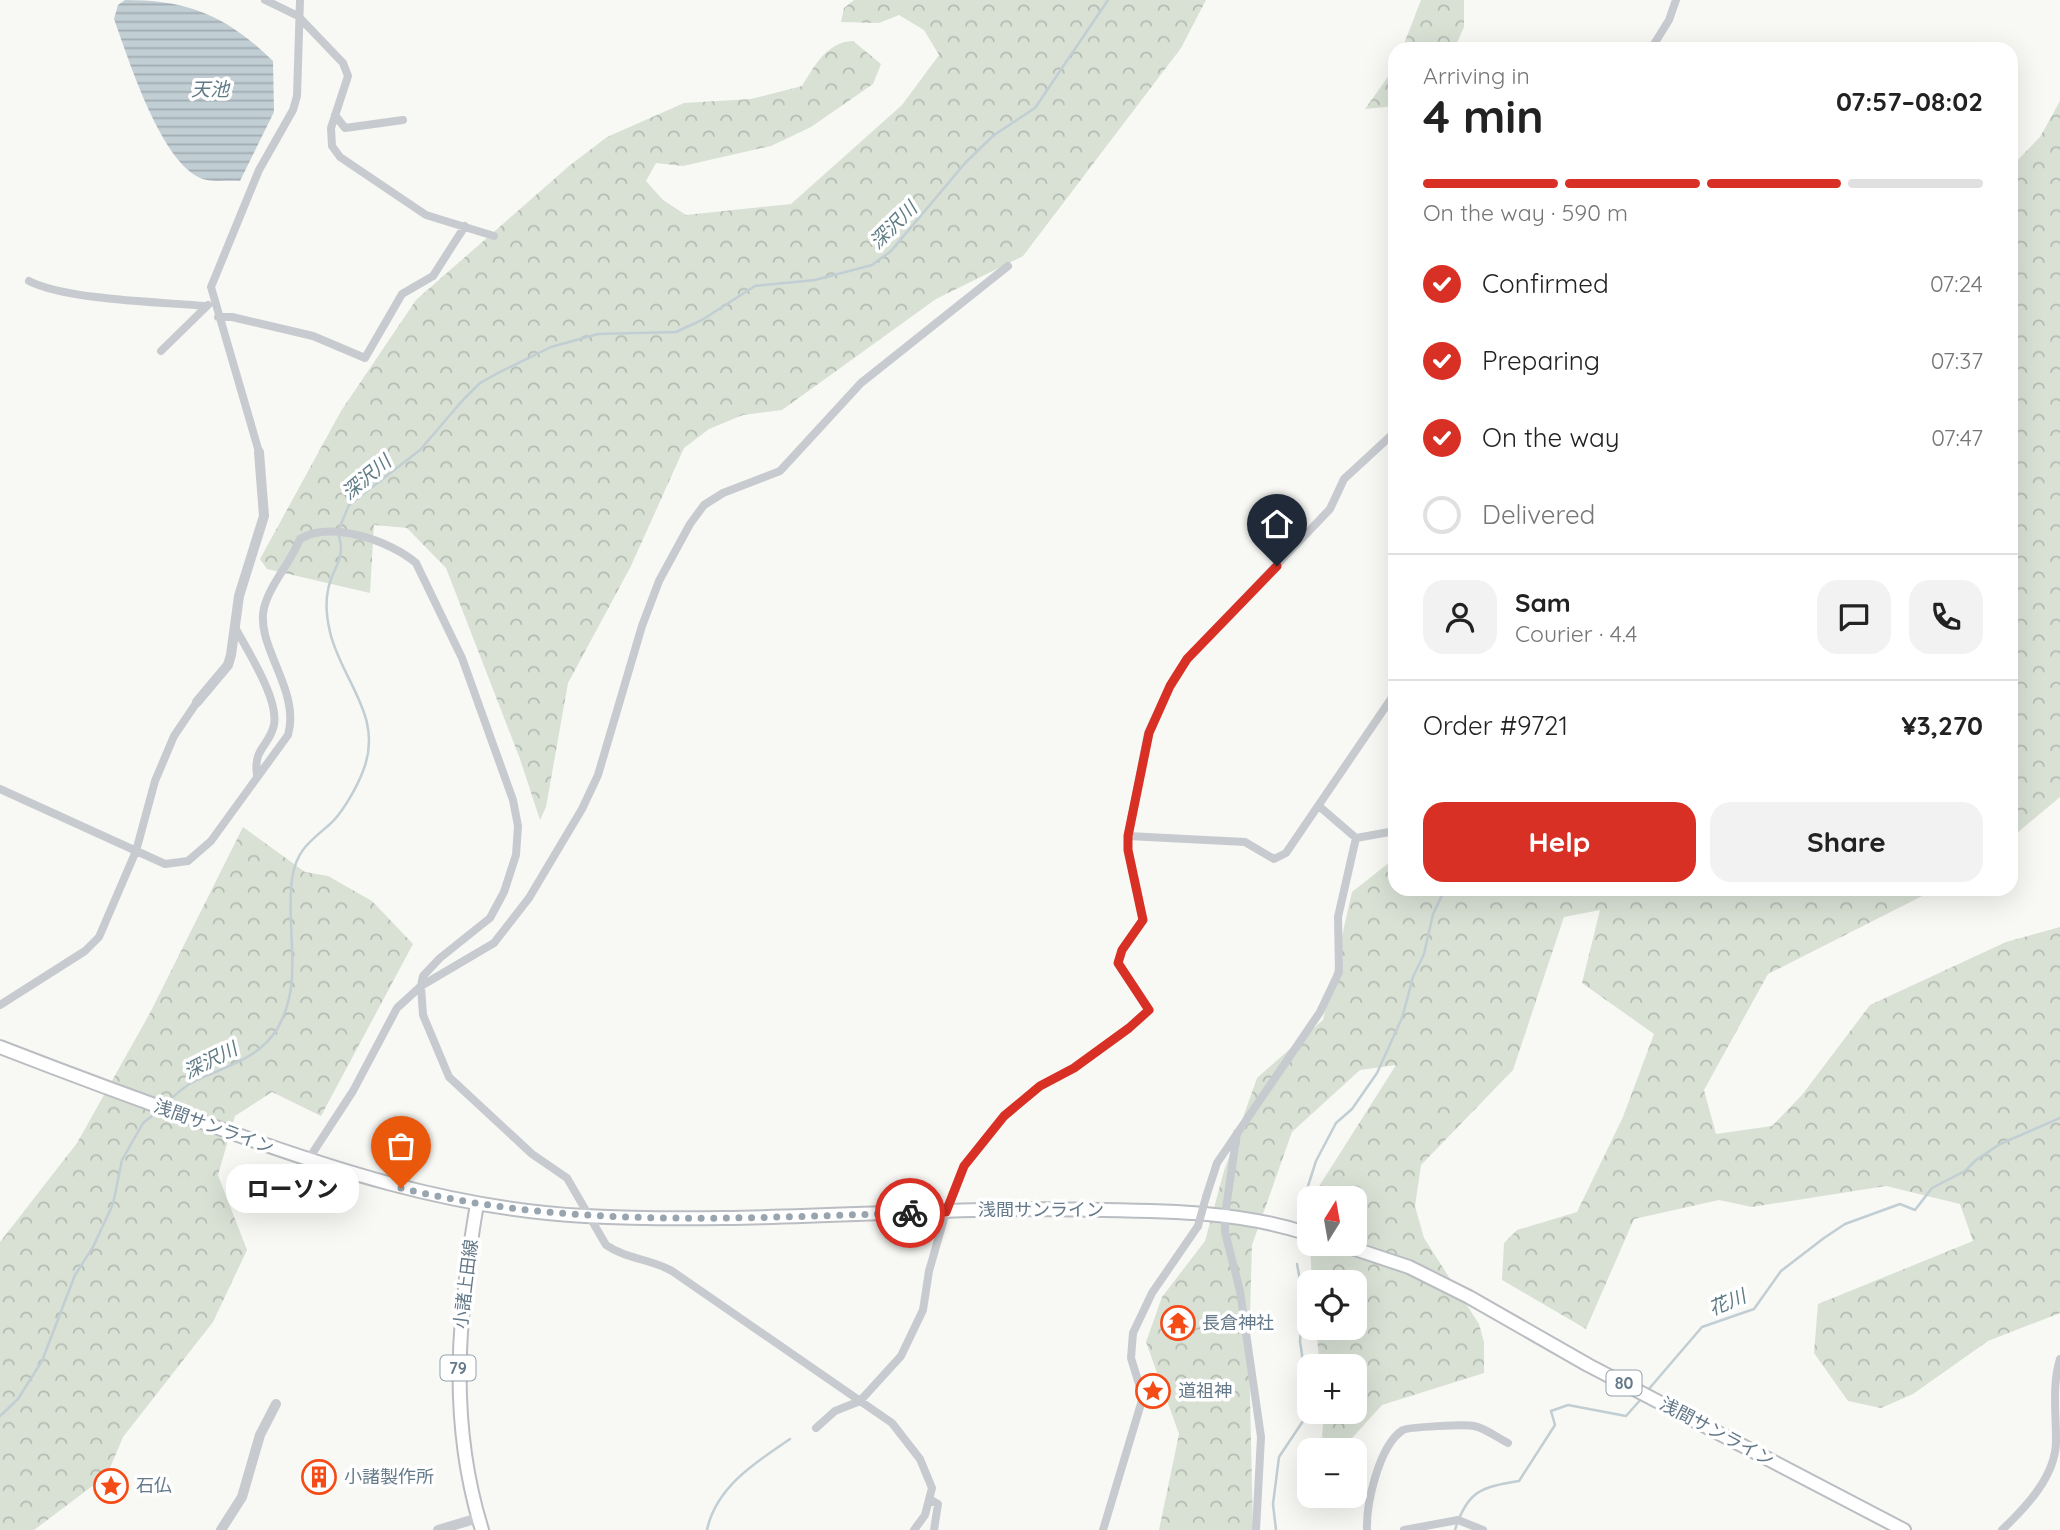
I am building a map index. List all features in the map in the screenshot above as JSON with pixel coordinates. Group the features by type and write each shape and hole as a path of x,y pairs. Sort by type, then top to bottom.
{"main road":[{"name":"浅間サンライン","path":"0,1047 291,1155 379,1183 477,1204 589,1216 946,1212 1045,1208 1225,1215 1254,1219 1297,1231"},
{"name":"小諸上田線","path":"477,1204 461,1314 458,1373 464,1456 480,1524"},
{"name":"浅間サンライン","path":"1367,1253 1409,1267 1457,1291 1588,1364 1904,1530"}],"street":[{"path":"265,0 298,16 343,63 348,76 331,128 332,146 340,157 410,206 443,221 494,236"},
{"path":"0,1005 85,951 99,937 136,851 155,781 174,736 228,664 240,596 264,516 259,452 218,317 210,304 211,286 258,170 293,110 297,96 300,0"},
{"path":"1655,42 1669,20 1676,0"},
{"path":"335,115 345,128 403,120"},
{"path":"218,317 232,317 313,336 365,358 402,294 433,276 465,226"},
{"path":"308,1160 353,1091 397,1008 421,986 494,943 529,898 582,809 598,775 642,626 659,581 690,524 704,505 723,493 780,471 861,383 1008,266"},
{"path":"29,281 39,286 89,295 210,304"},
{"path":"161,351 210,304"},
{"path":"816,1428 835,1411 860,1401 901,1356 916,1331 946,1212 964,1166 1004,1116 1040,1086 1096,1052 1149,1010 1118,963 1122,950 1143,920 1128,850 1128,836 1149,733 1170,686 1187,659 1330,509 1343,479 1388,438"},
{"path":"0,789 165,864 188,861 211,841 288,734 293,717 265,632 264,608 300,539 310,533 329,530 393,546 416,563 462,658 513,800 519,826 516,855 504,892 490,918 440,958 423,976 423,1015 449,1077 532,1154 567,1178 606,1245 616,1251 648,1259 672,1271 892,1423 907,1440 932,1488 931,1500 914,1530"},
{"path":"236,628 273,706 274,723 255,761 257,775"},
{"path":"1128,836 1245,842 1274,859 1286,853 1321,807 1350,756 1388,703"},
{"path":"1321,807 1356,838"},
{"path":"1356,838 1388,832"},
{"path":"1103,1530 1143,1397 1131,1358 1133,1333 1152,1293 1198,1226 1217,1163 1320,1012 1339,972 1338,917 1356,838"},
{"path":"1237,1133 1225,1215 1261,1437 1256,1530"},
{"path":"2002,1530 2043,1483 2051,1461 2057,1443 2055,1392 2060,1359"},
{"path":"221,1530 242,1497 260,1435 276,1404"},
{"path":"1367,1530 1366,1509 1374,1477 1396,1436 1405,1428 1474,1426 1508,1443"},
{"path":"931,1500 938,1504 934,1530"},
{"path":"1404,1530 1458,1520 1483,1530"},
{"path":"438,1530 480,1524"}],"green space":[{"path":"854,0 1206,0 1181,48 1023,256 936,299 782,410 743,415 709,429 684,448 631,566 568,683 546,807 540,820 520,759 446,568 407,528 374,525 370,593 267,569 260,559 341,411 416,300 569,166 607,137 684,103 751,99 802,86 829,50 844,42 853,41 881,64 873,84 811,127 771,146 683,166 656,163 646,181 663,200 686,215 791,204 902,105 939,55 924,30 899,15 879,23 841,22 844,8"},
{"path":"1421,0 1464,0 1464,27 1457,42 1405,42"},
{"path":"1388,77 1388,107 1365,109"},
{"path":"2060,101 2060,797 2018,832 2018,160 2040,137"},
{"path":"243,827 305,872 328,876 372,901 413,944 321,1116 272,1092 235,1116 218,1175 247,1250 213,1322 123,1437 107,1475 34,1530 0,1530 0,1242 77,1143 150,1013"},
{"path":"1388,864 1388,896 1922,896 1768,974 1704,1090 1716,1134 1772,1126 1802,1095 1870,1005 2006,942 2060,927 2060,1313 1988,1341 1913,1394 1881,1408 1848,1401 1814,1353 1818,1304 1973,1241 1960,1204 1886,1186 1752,1207 1719,1200 1634,1219 1586,1329 1502,1280 1504,1243 1517,1230 1577,1212 1623,1117 1654,1034 1582,983 1600,910 1564,917 1513,1070 1421,1165 1415,1206 1424,1238 1479,1324 1484,1342 1484,1373 1382,1405 1367,1422 1367,1354 1319,1354 1317,1340 1367,1340 1367,1270 1311,1270 1311,1256 1367,1256 1367,1186 1319,1186 1396,1065 1360,1070 1292,1132 1252,1245 1249,1352 1253,1530 1159,1530 1179,1434 1146,1342 1162,1297 1205,1241 1224,1171 1257,1078 1323,1020 1352,892"},
{"path":"1323,1424 1365,1424 1352,1438 1322,1437"}],"water":[{"name":"天池","path":"125,0 169,3 206,14 239,32 273,61 274,112 240,181 207,180 191,172 176,157 162,136 138,85 114,19 118,5"}],"waterway":[{"name":"深沢川","path":"339,529 349,505 420,450 480,383 500,372 551,347 598,334 676,332 702,320 755,286 815,280 872,265 891,251 966,162 994,135 1035,108 1108,0"},
{"name":"深沢川","path":"164,1105 189,1084 250,1055 269,1040 277,1029 290,993 290,898 294,869 304,848 344,807 363,771 369,733 359,699 335,650 327,617 328,590 341,552 339,536"},
{"path":"1308,1186 1316,1161 1336,1123 1352,1109 1377,1073 1402,1018 1413,977 1424,954 1433,914 1442,896"},
{"name":"深沢川","path":"0,1416 18,1399 42,1361 75,1275 93,1247 113,1204 122,1160 143,1123 157,1112"},
{"name":"花川","path":"1648,1390 1702,1327 1754,1309 1781,1271 1845,1224 1900,1204 1915,1210 1932,1188 1965,1171 2000,1144 2060,1118"},
{"path":"1297,1264 1303,1296 1300,1341 1302,1354"},
{"name":"花川","path":"1455,1530 1465,1507 1477,1493 1519,1481 1555,1425 1551,1411 1568,1405 1626,1416 1642,1398"},
{"path":"1276,1530 1273,1504 1279,1457 1301,1424"},
{"path":"707,1530 712,1515 728,1488 751,1467 790,1439"}],"way so far":[{"path":"401,1188 514,1210 589,1216 910,1213"}],"place":[{"name":"ローソン","path":"401,1188"},
{"name":"長倉神社","path":"1178,1323"},
{"name":"道祖神","path":"1153,1391"},
{"name":"小諸製作所","path":"319,1477"},
{"name":"石仏","path":"111,1486"}],"route":[{"path":"910,1213 946,1212 964,1166 1004,1116 1040,1086 1074,1068 1149,1010 1118,963 1122,950 1143,920 1128,850 1128,836 1149,733 1170,686 1187,659 1277,566"}]}
